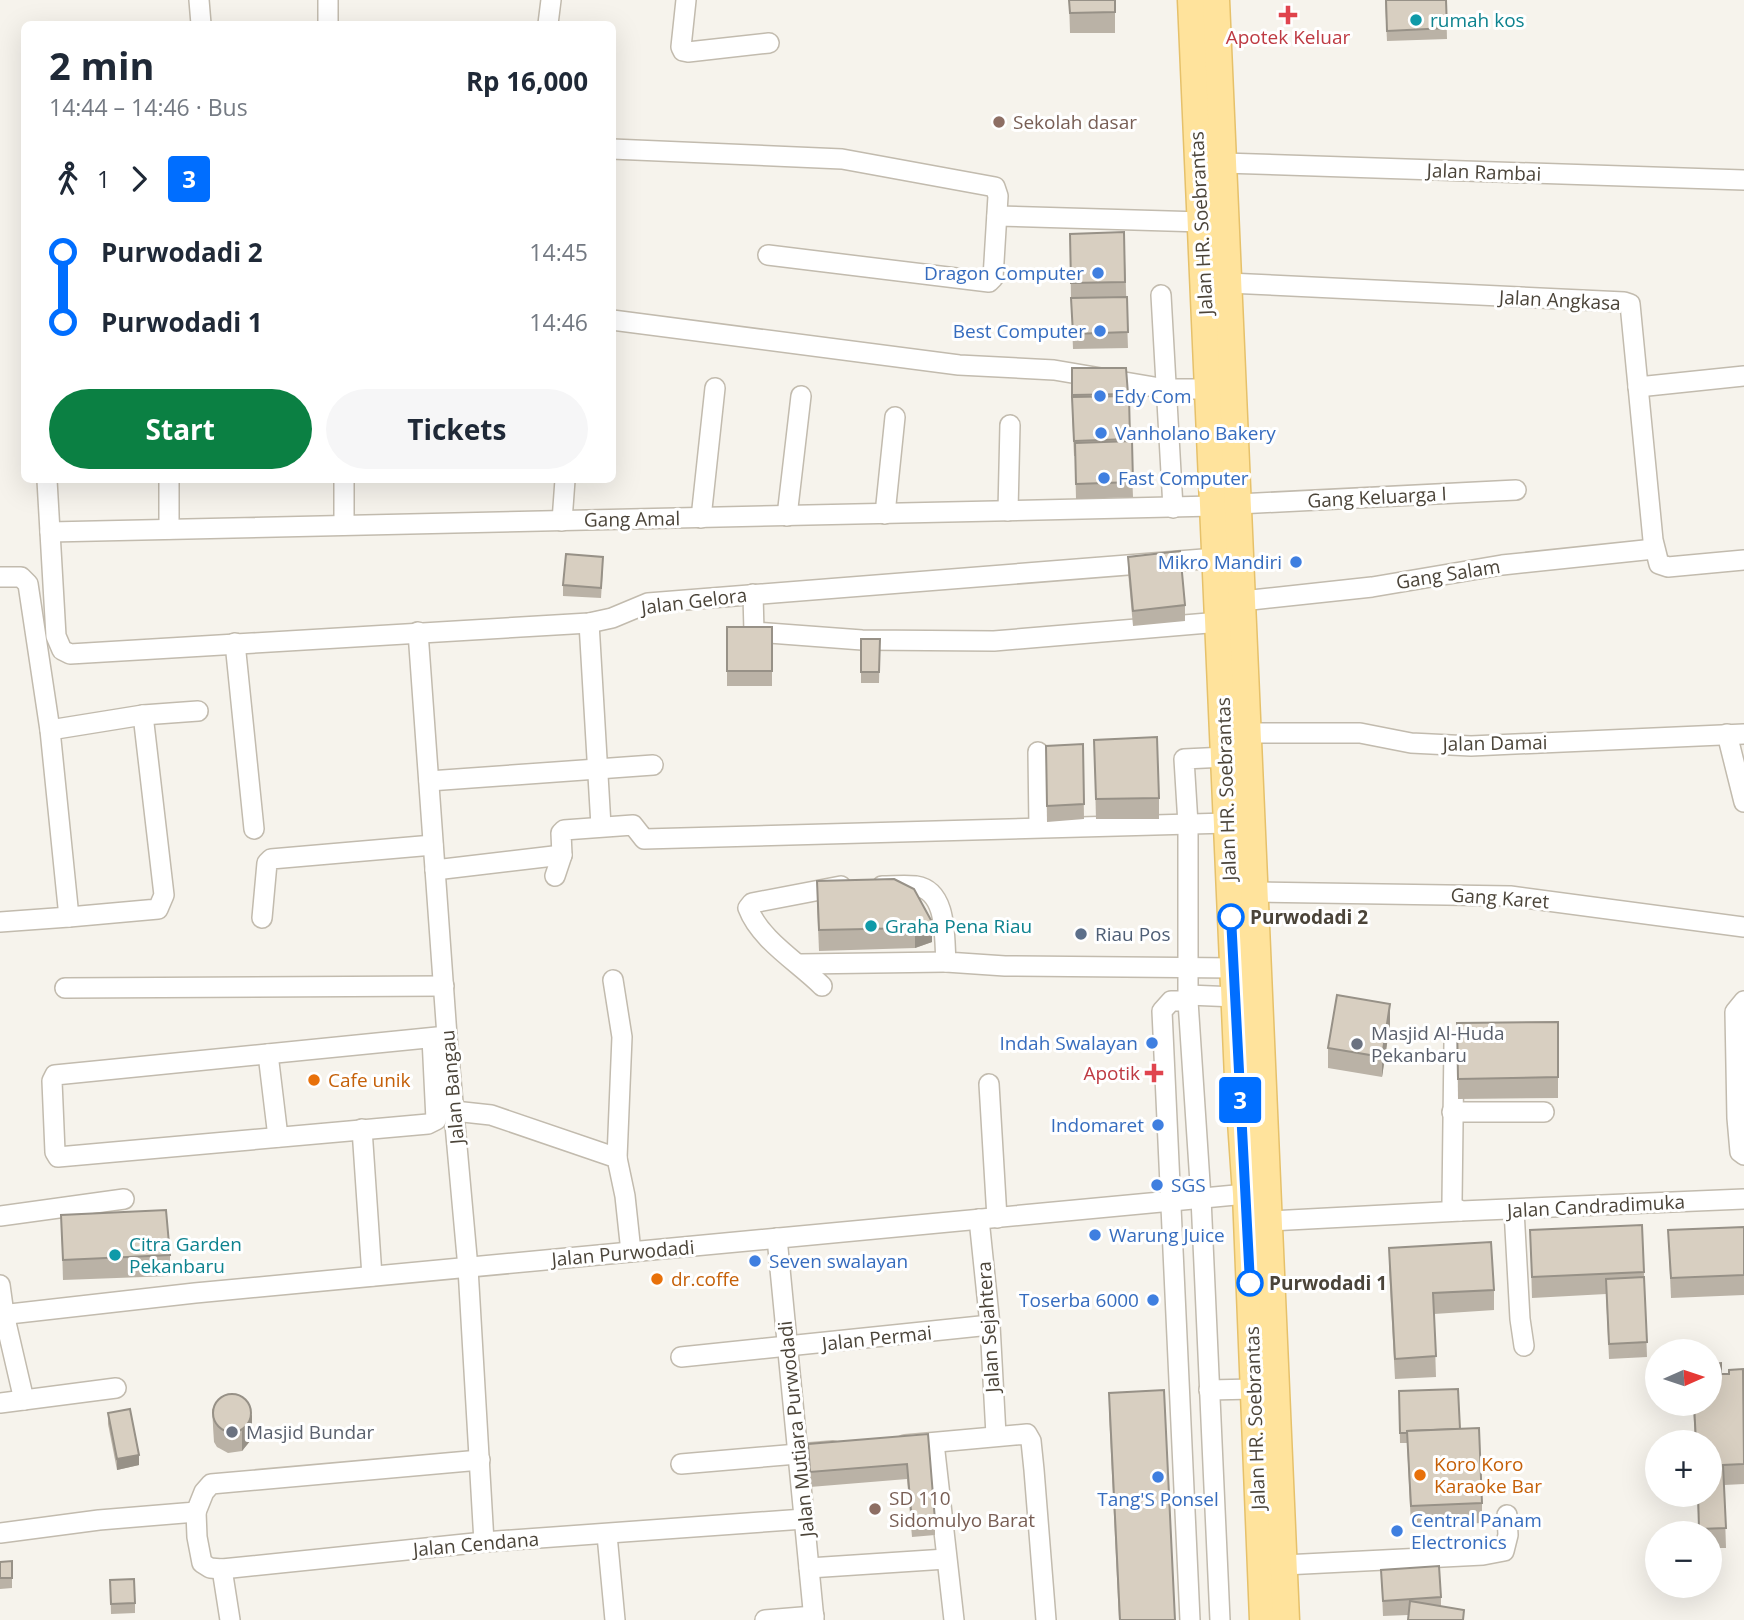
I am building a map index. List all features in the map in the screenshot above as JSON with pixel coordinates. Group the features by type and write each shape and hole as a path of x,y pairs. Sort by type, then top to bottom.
{"main road":[{"name":"Jalan HR. Soebrantas","path":"1191,0 1210,389 1242,601 1286,1620"},
{"name":"Jalan HR. Soebrantas","path":"1216,0 1228,283 1226,505 1216,558 1263,1620"}],"street":[{"path":"199,0 201,21"},
{"path":"328,0 328,21"},
{"path":"548,21 551,0"},
{"path":"685,0 681,47 683,51 769,43"},
{"path":"616,149 842,159 995,187 998,196 993,278 989,282 768,255"},
{"name":"Jalan Rambai","path":"1223,163 1744,180"},
{"path":"997,216 1202,222"},
{"name":"Jalan Angkasa","path":"1228,283 1630,304 1656,556"},
{"path":"1161,295 1172,508"},
{"path":"616,321 958,365 1055,370 1166,388 1210,389"},
{"path":"1638,387 1744,376"},
{"path":"701,518 715,387"},
{"path":"787,516 801,396"},
{"path":"885,514 895,417"},
{"path":"1008,511 1010,425"},
{"path":"47,483 50,532"},
{"path":"169,483 169,529"},
{"path":"344,483 344,526"},
{"path":"562,521 565,483"},
{"name":"Gang Keluarga I","path":"1226,505 1516,490"},
{"name":"Gang Amal","path":"50,532 1226,505"},
{"name":"Jalan Gelora","path":"50,532 56,636 62,650 70,654 589,623 612,618 630,608 648,603 1216,558"},
{"name":"Gang Salam","path":"1242,601 1371,587 1502,565 1656,556 1668,567 1744,560"},
{"path":"0,577 21,577 28,584 50,730 69,917"},
{"path":"753,593 754,632 862,640 995,642 1220,622"},
{"path":"589,623 601,825"},
{"name":"Jalan Bangau","path":"418,632 444,986 440,1037 454,1111 468,1268 484,1542"},
{"path":"235,643 254,829"},
{"path":"50,730 143,715 198,711"},
{"path":"0,922 158,909 163,895 143,715"},
{"name":"Jalan Damai","path":"1248,733 1360,733 1411,743 1471,746 1736,734"},
{"path":"1736,734 1744,802"},
{"path":"1038,752 1039,827"},
{"path":"1220,1620 1201,1198 1188,998 1188,824 1184,759 1226,757"},
{"path":"429,781 653,765"},
{"path":"555,876 562,855 561,833 564,830 601,825 633,825 644,839 1228,823"},
{"path":"262,918 267,863 271,859 433,845"},
{"path":"435,870 562,855"},
{"path":"822,986 801,964 770,942 748,908 752,903 841,886 918,886 935,897 942,916 946,962"},
{"name":"Gang Karet","path":"1255,892 1510,896 1744,927"},
{"path":"801,964 946,962 1005,966 1234,968"},
{"path":"613,980 622,1037 617,1158 625,1196 631,1252"},
{"path":"65,988 444,986"},
{"path":"1190,1620 1162,1011 1171,1000 1236,997"},
{"path":"1744,1001 1735,1012 1737,1118 1740,1152 1744,1156"},
{"path":"1457,1206 1452,1112 1454,1042 1501,1034"},
{"path":"440,1037 436,1120 428,1124 58,1157 55,1152 52,1081 55,1075 440,1037"},
{"path":"268,1054 278,1137"},
{"name":"Jalan Sejahtera","path":"989,1084 990,1325 996,1435"},
{"path":"454,1111 491,1115 617,1158"},
{"path":"1452,1112 1544,1112"},
{"path":"362,1129 372,1276"},
{"name":"Jalan Purwodadi","path":"2,1315 372,1276 1246,1194"},
{"path":"0,1216 124,1199"},
{"name":"Jalan Candradimuka","path":"1269,1221 1457,1206 1514,1210 1744,1199"},
{"path":"1514,1210 1523,1242 1520,1319 1524,1346"},
{"name":"Jalan Mutiara Purwodadi","path":"777,1238 814,1618"},
{"path":"0,1285 2,1315 23,1400"},
{"name":"Jalan Permai","path":"681,1357 990,1325"},
{"path":"1180,1386 1254,1389"},
{"path":"0,1403 116,1388"},
{"path":"880,1447 1027,1434 1031,1440 1046,1620"},
{"path":"934,1443 954,1620"},
{"path":"681,1464 852,1450"},
{"path":"230,1620 222,1569 209,1568 202,1563 197,1537 196,1512 204,1492 211,1484 480,1461"},
{"path":"0,1533 99,1520 196,1512"},
{"path":"1284,1565 1483,1555 1504,1551 1508,1535 1507,1515"},
{"name":"Jalan Cendana","path":"222,1569 484,1542 804,1519"},
{"path":"607,1535 615,1620"},
{"path":"1188,1558 1217,1561"},
{"path":"809,1568 946,1559"},
{"path":"765,1620 814,1618"}],"building":[{"path":"1069,0 1115,0 1115,12 1070,13"},
{"name":"rumah kos","path":"1386,0 1446,0 1447,28 1387,31"},
{"name":"Dragon Computer","path":"1124,232 1125,282 1071,283 1070,234"},
{"path":"1127,297 1128,332 1073,334 1071,298"},
{"path":"1072,368 1126,368 1128,394 1072,395"},
{"name":"Vanholano Bakery","path":"1129,396 1130,439 1074,441 1072,397"},
{"name":"Fast Computer","path":"1132,441 1133,482 1076,484 1075,443"},
{"path":"1180,551 1185,605 1133,611 1128,557"},
{"path":"566,554 603,557 601,588 563,585"},
{"path":"727,627 772,627 772,671 727,671"},
{"path":"861,639 880,639 879,672 861,672"},
{"path":"1157,737 1159,798 1096,799 1094,740"},
{"path":"1083,744 1084,804 1047,806 1046,746"},
{"path":"894,879 914,889 932,922 915,928 819,930 817,881"},
{"path":"1337,995 1390,1004 1382,1057 1328,1048"},
{"path":"1558,1022 1558,1077 1458,1079 1457,1023"},
{"path":"166,1210 170,1255 63,1260 61,1215"},
{"path":"1642,1225 1644,1272 1532,1277 1530,1230"},
{"path":"1744,1227 1744,1275 1671,1278 1668,1230"},
{"path":"1491,1242 1494,1290 1433,1293 1436,1356 1395,1359 1389,1248"},
{"path":"1644,1277 1645,1342 1609,1344 1606,1279"},
{"path":"1743,1369 1744,1464 1723,1465 1726,1528 1722,1528 1722,1521 1699,1521 1698,1507 1722,1507 1722,1430 1695,1430 1695,1416 1722,1416 1722,1374 1729,1374 1729,1370"},
{"path":"1458,1389 1460,1429 1400,1433 1399,1391"},
{"path":"1164,1390 1175,1620 1120,1620 1109,1393"},
{"path":"232,1394 246,1399 251,1413 246,1427 232,1432 218,1427 213,1413 218,1399"},
{"path":"130,1409 139,1455 117,1459 108,1413"},
{"path":"1479,1428 1482,1503 1411,1506 1407,1431"},
{"path":"928,1434 935,1520 912,1522 907,1464 810,1472 808,1444"},
{"path":"12,1561 12,1578 0,1578 0,1562"},
{"path":"1439,1566 1441,1597 1383,1601 1381,1570"},
{"path":"134,1579 135,1603 111,1604 110,1580"},
{"path":"1410,1601 1464,1610 1463,1620 1408,1620"}],"bus line":[{"name":"3","path":"1231,917 1250,1283"}],"place":[{"name":"Apotek Keluar","path":"1288,15"},
{"name":"rumah kos","path":"1416,20"},
{"name":"Sekolah dasar","path":"999,122"},
{"name":"Dragon Computer","path":"1098,273"},
{"name":"Best Computer","path":"1100,331"},
{"name":"Edy Com","path":"1100,396"},
{"name":"Vanholano Bakery","path":"1101,433"},
{"name":"Fast Computer","path":"1104,478"},
{"name":"Mikro Mandiri","path":"1296,562"},
{"name":"Purwodadi 2","path":"1231,917"},
{"name":"Graha Pena Riau","path":"871,926"},
{"name":"Riau Pos","path":"1081,934"},
{"name":"Indah Swalayan","path":"1152,1043"},
{"name":"Masjid Al-Huda Pekanbaru","path":"1357,1044"},
{"name":"Apotik","path":"1154,1073"},
{"name":"Cafe unik","path":"314,1080"},
{"name":"Indomaret","path":"1158,1125"},
{"name":"SGS","path":"1157,1185"},
{"name":"Warung Juice","path":"1095,1235"},
{"name":"Citra Garden Pekanbaru","path":"115,1255"},
{"name":"Seven swalayan","path":"755,1261"},
{"name":"dr.coffe","path":"657,1279"},
{"name":"Purwodadi 1","path":"1250,1283"},
{"name":"Toserba 6000","path":"1153,1300"},
{"name":"Masjid Bundar","path":"232,1432"},
{"name":"Koro Koro Karaoke Bar","path":"1420,1475"},
{"name":"Tang'S Ponsel","path":"1158,1477"},
{"name":"SD 110 Sidomulyo Barat","path":"875,1509"},
{"name":"Central Panam Electronics","path":"1397,1531"}]}
